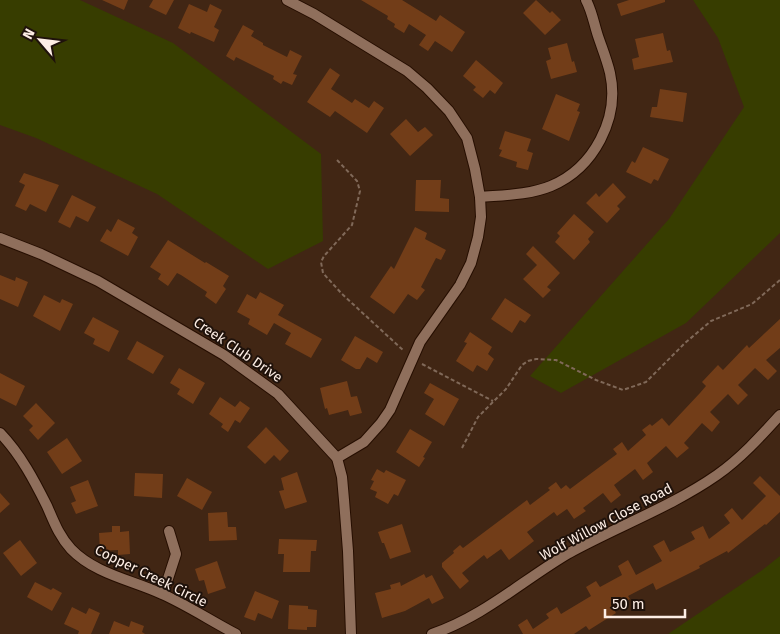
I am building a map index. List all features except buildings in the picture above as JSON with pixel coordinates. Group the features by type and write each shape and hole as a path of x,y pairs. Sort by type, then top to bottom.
{"street":[{"path":"287,0 314,14 407,71 428,88 449,111 467,138 480,197 481,216 478,237 460,285 420,342 390,410 381,423 364,442 337,458"},
{"path":"480,197 519,194 552,185 584,164 603,135 611,104 610,74 586,0"},
{"name":"Creek Club Drive","path":"0,238 41,254 98,281 224,355 278,394 337,458 342,477 346,517 351,634"},
{"name":"Wolf Willow Close Road","path":"432,634 472,617 568,554 689,493 729,466 780,415"},
{"name":"Copper Creek Circle","path":"0,433 15,449 29,470 54,524 72,550 91,564 129,583 163,594 236,634"},
{"path":"163,594 176,554 169,531"}],"path":[{"path":"337,160 357,182 360,191 352,224 324,256 321,268 342,294 405,352"},
{"path":"462,448 478,417 506,389 522,365 528,361 536,359 556,360 596,380 623,390 646,382 685,343 711,322 752,304 780,280"},
{"path":"416,361 494,400"}],"green space":[{"path":"0,0 80,0 173,43 321,154 323,241 268,269 157,194 36,138 0,125"},
{"path":"693,0 780,0 780,233 686,323 561,393 530,376 669,219 744,107 718,38"},
{"path":"780,556 780,634 668,634 761,571"}]}
